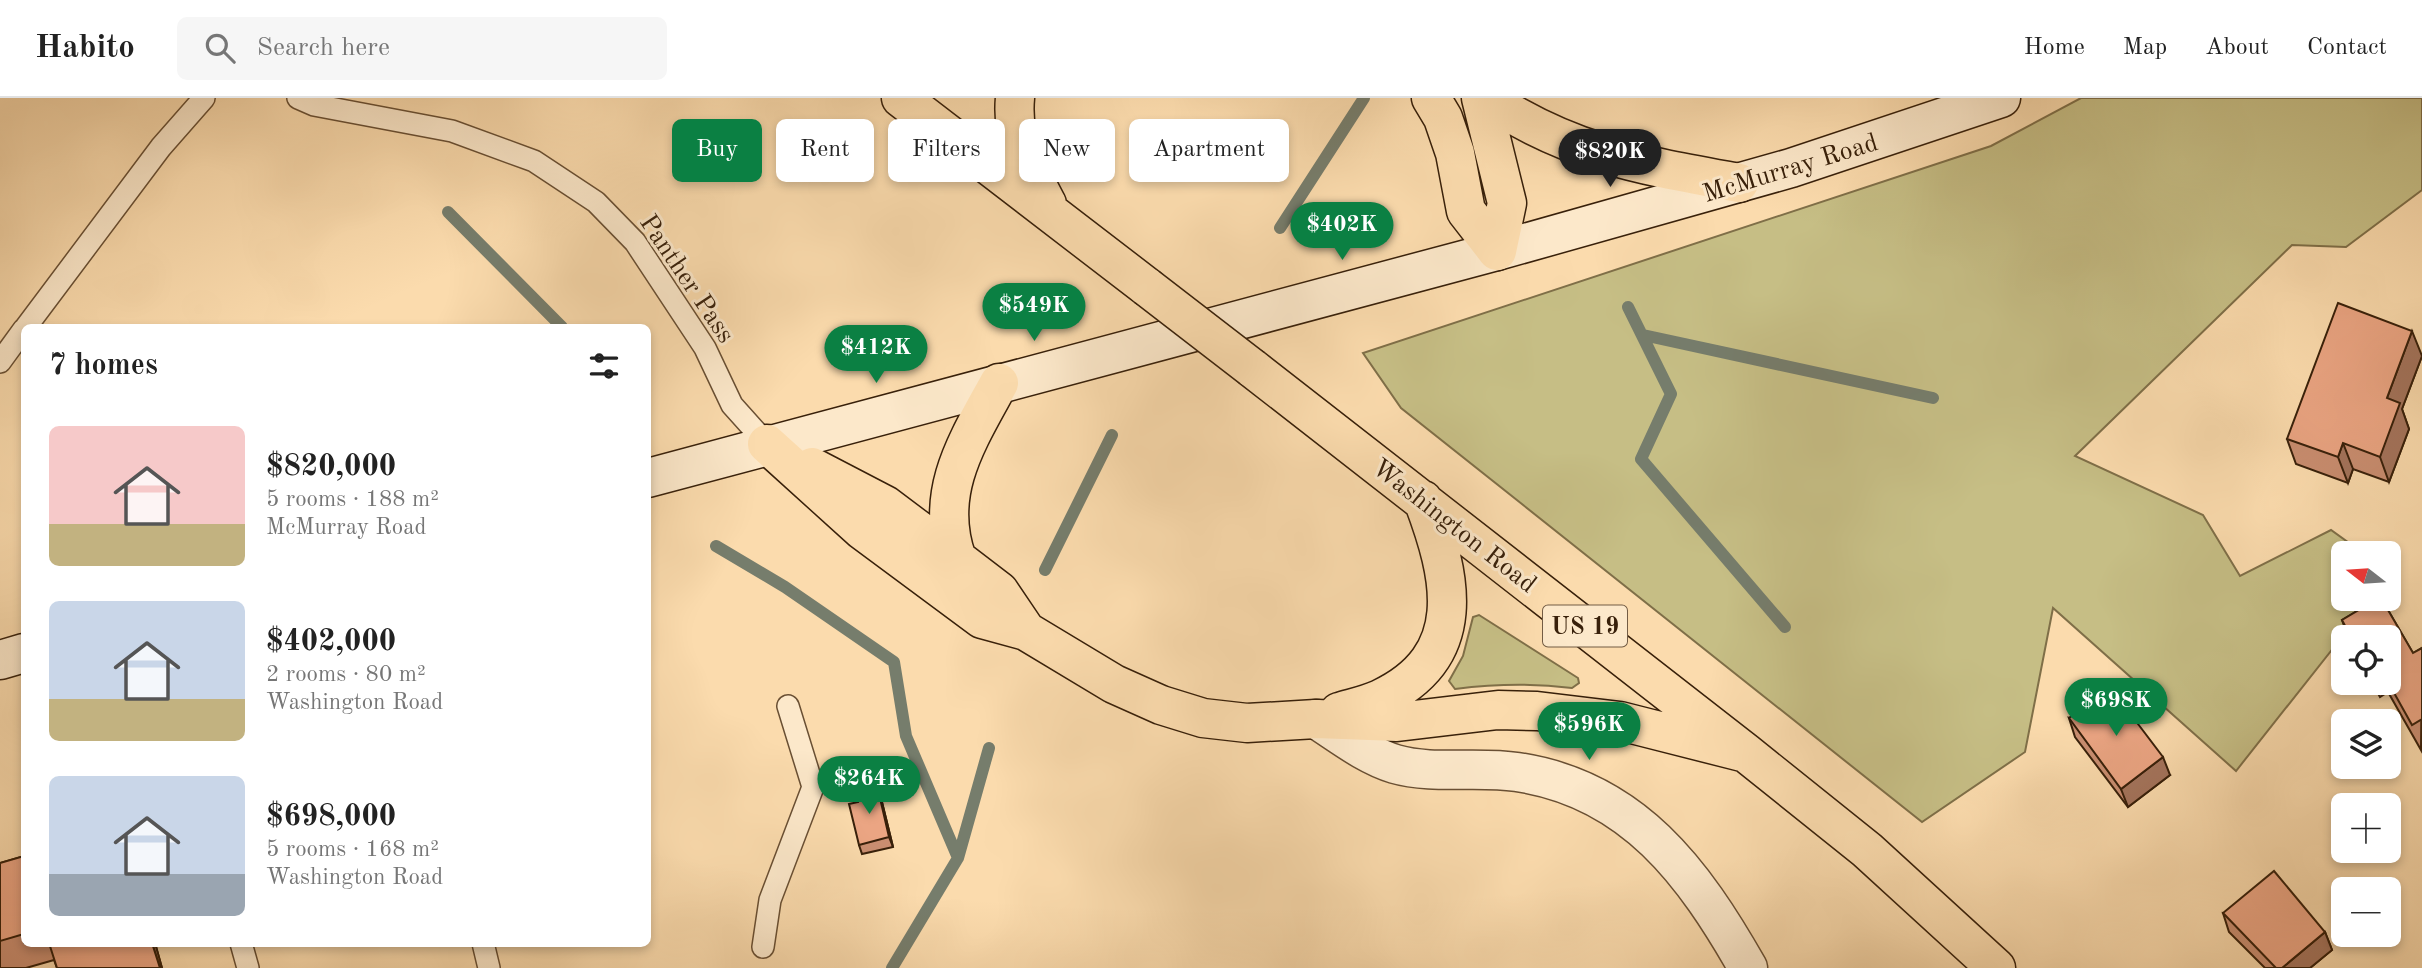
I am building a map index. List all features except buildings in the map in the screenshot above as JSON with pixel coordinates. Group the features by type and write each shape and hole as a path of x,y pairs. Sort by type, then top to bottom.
{"main road":[{"name":"Washington Road","path":"901,98 1746,753 1867,850 1996,968"},
{"path":"1015,98 1016,135 1024,160 1051,212"},
{"path":"1431,98 1443,118 1455,152 1466,211 1497,251"},
{"path":"1484,98 1507,203 1497,251"},
{"path":"1484,98 1542,131 1610,158 1739,183"},
{"name":"McMurray Road","path":"651,477 1497,251 1866,145 2001,98"},
{"path":"957,559 947,520 952,482 974,429 999,383"},
{"path":"767,444 886,505 999,591 1027,631"},
{"path":"767,444 862,530 982,619 1027,631 1114,684 1161,705 1203,718 1247,723 1316,719 1397,722 1498,710 1562,713 1620,721 1746,753"},
{"path":"1316,719 1388,695 1422,670 1434,653 1442,634 1448,593 1439,543 1423,500"},
{"path":"0,660 21,654"},
{"path":"1316,719 1371,754 1395,764 1421,768 1483,768 1520,773 1588,793 1651,835 1676,859 1698,886 1748,968"}],"lane":[{"path":"28,324 161,147 204,98"},
{"name":"Panther Pass","path":"298,98 314,105 452,131 534,161 596,202 635,242 705,348 732,405 767,444"},
{"path":"0,362 21,333"},
{"path":"762,947 769,900 813,787 788,706"},
{"path":"242,947 248,968"},
{"path":"484,947 489,968"}],"shaded area":[{"path":"2081,98 2422,98 2422,190 2346,247 2292,245 2075,456 2203,515 2240,576 2331,530 2346,541 2331,541 2331,611 2363,611 2351,625 2331,625 2331,651 2236,771 2053,608 2025,752 1922,822 1401,408 1363,353 1991,146"},
{"path":"1479,615 1578,678 1579,683 1572,688 1514,685 1455,689 1449,681 1463,656 1473,617"}],"waterway":[{"path":"1280,228 1364,98"},
{"path":"448,212 559,324"},
{"path":"1628,307 1671,394 1641,459 1785,627"},
{"path":"1643,335 1933,398"},
{"path":"1045,570 1112,435"},
{"path":"716,546 785,587 894,662 906,736 958,858"},
{"path":"892,968 958,858 989,748"}]}
